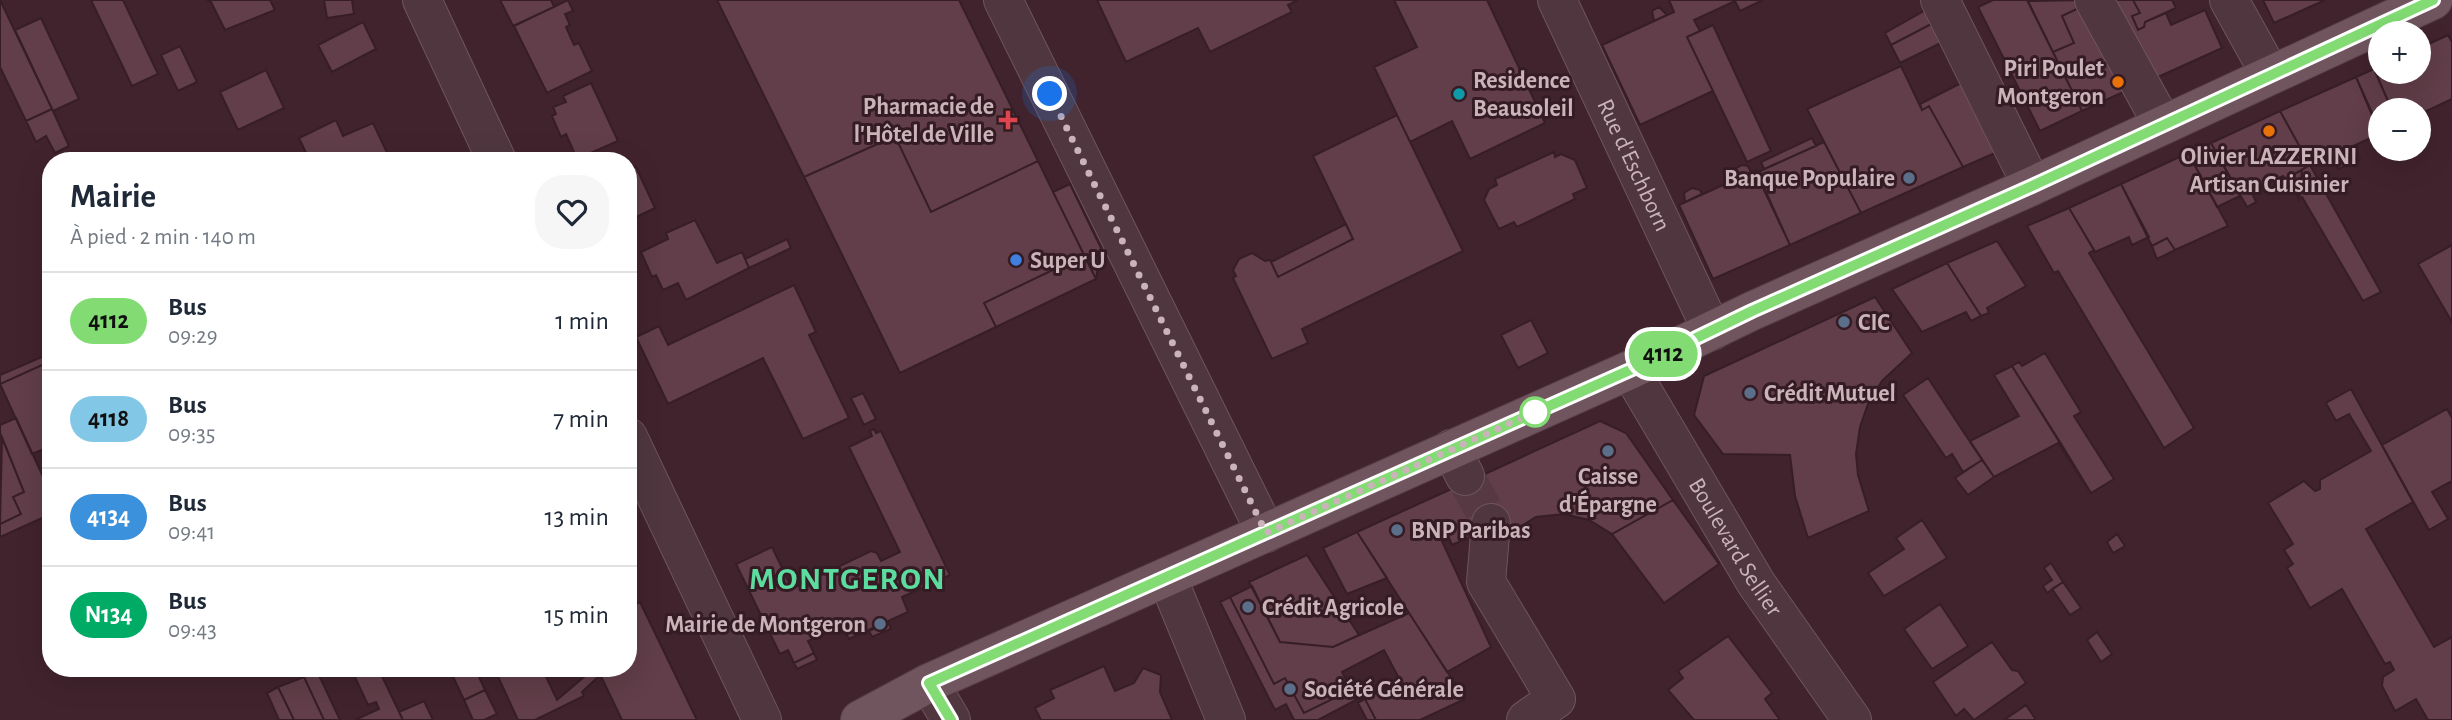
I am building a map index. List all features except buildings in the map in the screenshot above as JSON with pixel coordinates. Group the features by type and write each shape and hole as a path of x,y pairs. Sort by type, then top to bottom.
{"main road":[{"path":"860,720 929,683 1266,533 1458,462 1630,370 1712,331 2433,0"}],"street":[{"path":"422,0 493,152"},
{"path":"1003,0 1266,533"},
{"name":"Rue d'Eschborn","path":"1557,0 1712,331"},
{"path":"1940,0 2032,186"},
{"path":"2094,0 2163,125"},
{"path":"2229,0 2270,74"},
{"name":"Boulevard Sellier","path":"1630,370 1756,583 1852,720"},
{"path":"637,456 762,720"},
{"path":"1491,523 1486,582 1556,699 1526,720"},
{"path":"1167,577 1226,720"},
{"path":"929,683 951,720"}],"tunnel":[{"path":"1465,476 1491,523"}],"bus line":[{"name":"4112","path":"951,720 929,683 1630,370 1752,311 2032,186 2433,0"}],"place":[{"name":"Piri Poulet Montgeron","path":"2118,82"},
{"name":"Residence Beausoleil","path":"1459,94"},
{"name":"Pharmacie de l'Hôtel de Ville","path":"1008,120"},
{"name":"Olivier LAZZERINI Artisan Cuisinier","path":"2269,131"},
{"name":"Banque Populaire","path":"1909,178"},
{"name":"Super U","path":"1016,260"},
{"name":"CIC","path":"1844,322"},
{"name":"Crédit Mutuel","path":"1750,393"},
{"name":"Caisse d'Épargne","path":"1608,451"},
{"name":"BNP Paribas","path":"1397,530"},
{"name":"Crédit Agricole","path":"1248,607"},
{"name":"Mairie de Montgeron","path":"880,624"},
{"name":"Société Générale","path":"1290,689"}],"district":[{"name":"MONTGERON","path":"848,578"}],"route":[{"path":"1050,94 1266,533 1535,412"}]}
